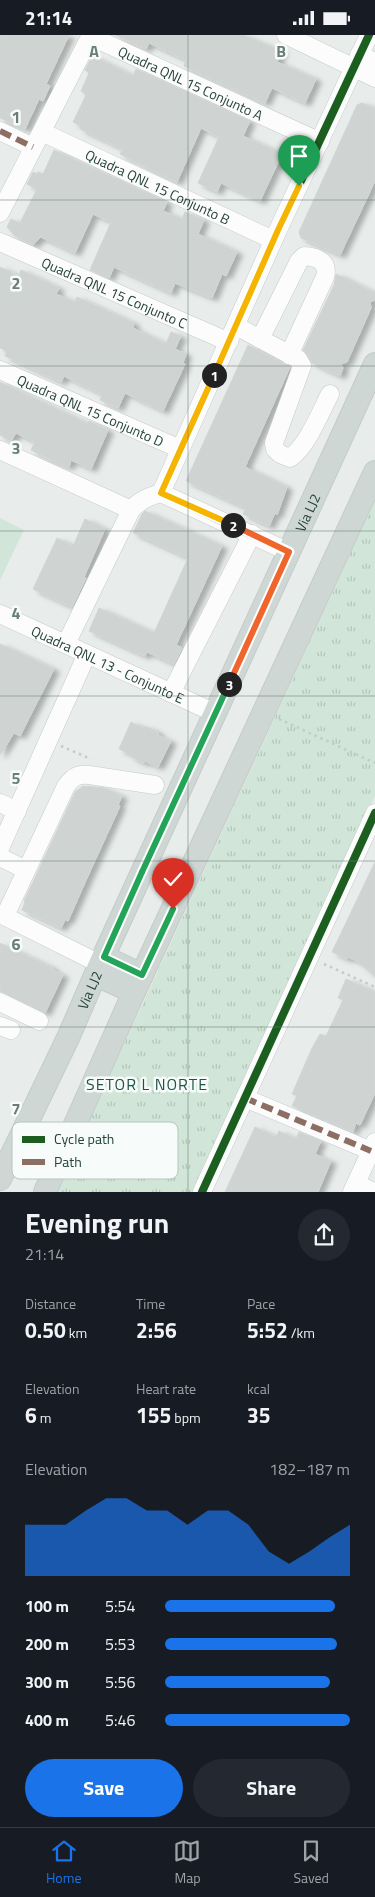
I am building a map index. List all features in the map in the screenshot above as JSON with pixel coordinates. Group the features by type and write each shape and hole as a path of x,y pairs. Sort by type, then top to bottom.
{"main road":[{"name":"Via LJ2","path":"27,1122 68,1037 375,364"},
{"path":"75,1122 375,472"},
{"path":"100,965 138,983"},
{"name":"Via LJ2","path":"0,1179 12,1154"},
{"path":"44,1192 50,1179"}],"street":[{"path":"286,35 363,61 375,78"},
{"path":"161,493 273,240 320,142 363,61 369,35"},
{"path":"0,213 91,36"},
{"name":"Quadra QNL 15 Conjunto A","path":"91,36 320,142"},
{"name":"Quadra QNL 15 Conjunto B","path":"0,131 38,139 273,240"},
{"name":"Quadra QNL 15 Conjunto C","path":"0,242 233,334 260,339 289,355"},
{"path":"260,339 299,261 304,256 325,263 327,269 325,277 289,355 298,359 302,366 274,443 275,449 280,454 290,458 293,456 306,439 330,394"},
{"name":"Quadra QNL 15 Conjunto D","path":"0,370 180,449"},
{"path":"0,450 131,510"},
{"path":"66,644 131,510 144,498 161,493 289,552"},
{"path":"171,693 252,534"},
{"name":"Quadra QNL 13 - Conjunto E","path":"0,614 215,713"},
{"path":"0,847 87,654"},
{"path":"100,965 3,915 72,777 80,774 155,785"},
{"path":"0,803 17,811"},
{"path":"202,1192 375,813"},
{"path":"0,857 26,870"},
{"path":"0,1002 39,1021"},
{"path":"245,1097 373,1147 354,1188 374,1192"}],"path":[{"path":"271,716 375,763"},
{"path":"308,957 375,987"}],"green space":[{"path":"375,500 375,796 194,1192 56,1192 62,1179 178,1179 178,1122 88,1122"},
{"path":"0,518 24,530 0,580"}],"building":[{"path":"0,35 69,35 46,84 50,86 43,101 39,99 25,129 0,118"},
{"path":"115,35 243,35 282,51 277,62 316,79 305,103 272,88 265,103 184,66 186,60 149,43 146,49"},
{"path":"92,56 133,76 136,69 250,121 243,136 282,154 260,201 221,183 217,192 198,183 219,137 201,128 177,182 120,154 123,149 80,129 81,126 73,122 86,95 81,91 89,73 85,70"},
{"path":"362,103 375,108 375,181 340,255 301,238 299,232 357,105"},
{"path":"54,150 167,202 163,211 182,219 185,212 204,220 198,234 237,252 226,276 222,274 212,298 175,283 171,293 114,267 109,278 90,270 111,222 93,214 75,253 41,237 33,245 15,236 7,227 11,219 20,223 37,189 27,184 33,172 43,174"},
{"path":"0,267 19,276 21,270 59,288 56,294 75,302 77,297 134,323 133,328 166,344 171,332 181,336 175,349 186,354 183,363 185,364 163,411 125,393 118,408 100,400 102,394 64,376 61,382 5,356 7,351 0,348"},
{"path":"336,274 375,293 375,300 370,302 371,308 347,362 341,364 343,368 340,376 312,363 303,350 334,285"},
{"path":"248,345 290,367 245,467 287,487 277,515 275,513 269,526 243,514 246,508 186,481"},
{"path":"0,382 88,424 89,421 108,430 91,469 71,460 69,467 49,459 31,450 35,442 16,433 11,441 0,435"},
{"path":"145,511 222,546 176,645 182,648 174,664 147,652 145,656 89,631 99,608 154,633 188,558 133,533"},
{"path":"85,519 105,529 84,577 86,578 72,607 33,589 57,538 73,546"},
{"path":"0,644 54,669 20,736 14,733 0,755"},
{"path":"131,722 144,729 145,726 158,732 158,735 171,741 158,767 131,757 132,755 119,749"},
{"path":"83,786 104,788 122,796 118,805 120,806 68,921 65,920 61,928 22,910 24,901 75,792"},
{"path":"375,862 375,977 359,962 332,952"},
{"path":"0,943 53,968 53,970 63,975 45,1013 0,991"},
{"path":"346,979 375,992 375,1093 360,1125 356,1123 353,1132 292,1106 297,1096 292,1094 312,1048 320,1034 326,1036 343,1000 338,998"},
{"path":"255,1127 276,1137 279,1131 296,1139 299,1132 321,1141 315,1154 331,1161 318,1192 225,1192"}],"marked path":[{"path":"0,131 33,147"},
{"path":"245,1098 371,1151"}],"cycle path":[{"path":"289,552 161,493 278,230 369,35"},
{"path":"202,1192 375,813"}],"district":[{"name":"SETOR L NORTE","path":"147,1084"}],"route":[{"path":"173,909 142,975 104,957 289,552 161,493 299,186"}]}
